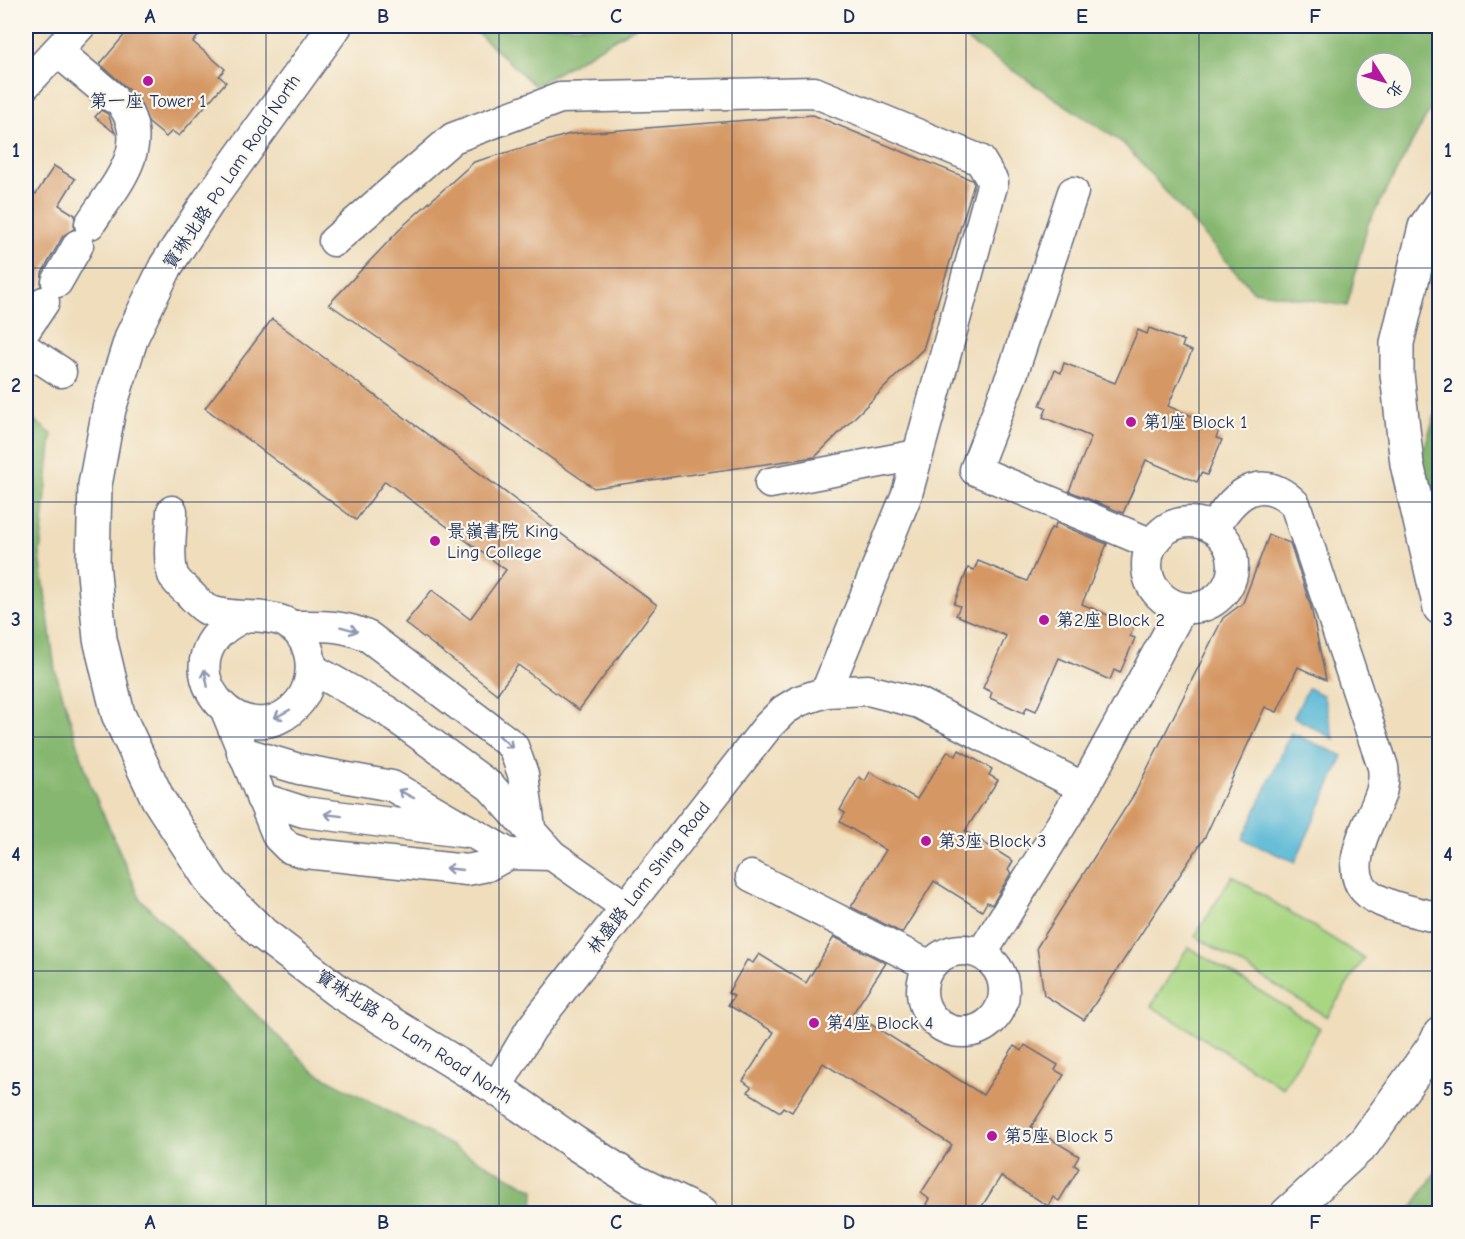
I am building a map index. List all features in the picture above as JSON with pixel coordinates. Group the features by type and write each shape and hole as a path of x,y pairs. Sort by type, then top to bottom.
{"main road":[{"name":"寶琳北路 Po Lam Road North","path":"331,27 166,266 132,336 109,409 95,485 93,562 100,639 118,714 158,799 213,884 262,933 338,991 496,1088 634,1181 700,1214"},
{"path":"1440,205 1425,227 1397,343 1397,374 1407,464 1440,608"},
{"path":"1287,1214 1364,1143 1440,1034"}],"street":[{"path":"26,84 80,26"},
{"path":"26,328 133,155 135,141 133,127 118,102 57,51"},
{"path":"334,242 453,138 560,98 814,92 980,160 993,182 907,494 826,692"},
{"path":"1073,192 1013,372 975,470 1152,544"},
{"path":"26,349 61,372"},
{"path":"770,483 917,455"},
{"path":"1214,528 1225,509 1245,491 1258,488 1272,489 1285,494 1295,504 1383,767 1383,788 1355,856 1358,879 1369,894 1378,900 1440,918"},
{"path":"172,511 173,575 206,609 247,616 264,615 291,626 332,626 354,629 369,637 513,746 523,774 530,828"},
{"path":"1187,521 1201,522 1214,528 1225,538 1232,552 1234,567 1230,581 1222,594 1211,603 1182,608 1159,595 1151,584 1147,564 1152,544 1161,532 1187,521"},
{"path":"982,953 1084,788 1182,608"},
{"path":"206,609 202,630 213,639"},
{"path":"247,616 230,623 213,639 205,659 205,679 214,699 227,713 278,837 289,848 305,854 467,870 488,866 509,854"},
{"path":"227,713 255,722 277,718 290,711 303,696 311,668 309,653 302,639 291,626"},
{"path":"311,668 387,711 491,787 552,855 626,907"},
{"name":"林盛路 Lam Shing Road","path":"496,1088 531,1029 626,907 768,726 784,710 799,701 826,692 868,690 920,703 1084,788"},
{"path":"242,752 299,769 392,786 509,854 552,855"},
{"path":"261,798 304,812 475,834"},
{"path":"751,876 930,966"},
{"path":"968,949 982,953 993,961 1001,972 1005,984 1005,997 992,1020 981,1028 968,1032 943,1027 932,1019 925,1007 922,993 923,978 940,956 954,950 968,949"}],"green space":[{"path":"470,26 637,26 535,86"},
{"path":"945,26 1439,26 1439,101 1430,110 1368,224 1347,306 1253,291 1123,143"},
{"path":"1439,403 1439,503 1420,461"},
{"path":"26,414 52,434 40,554 55,670 90,784 141,900 313,1071 534,1190 533,1213 26,1213"},
{"path":"1232,876 1364,958 1327,1017 1195,936"},
{"path":"1188,947 1320,1028 1283,1088 1151,1006"},
{"path":"1439,1167 1439,1213 1403,1213 1411,1209"}],"water":[{"path":"1308,688 1323,695 1334,739 1294,717"},
{"path":"1291,733 1343,756 1295,862 1243,839"}],"building":[{"name":"第一座 Tower 1","path":"132,26 207,26 193,42 225,69 219,76 226,82 179,136 172,131 166,137 149,123 139,99 100,64"},
{"path":"101,110 108,114 115,133 95,117"},
{"path":"813,115 972,180 974,184 923,349 815,457 594,488 329,304 404,225 474,162 570,134"},
{"path":"54,166 75,179 59,205 75,215 74,229 63,236 42,273 41,286 30,292 26,290 26,187 36,194"},
{"path":"272,319 657,605 579,710 518,665 497,694 405,623 432,590 470,619 506,570 385,481 356,520 205,408"},
{"name":"第1座 Block 1","path":"1149,328 1184,341 1182,347 1192,351 1168,406 1220,428 1216,438 1222,440 1207,475 1201,473 1197,482 1146,460 1123,513 1069,491 1091,437 1043,417 1047,408 1040,405 1055,370 1061,373 1064,363 1115,383 1138,330 1147,334"},
{"name":"第2座 Block 2","path":"1056,523 1107,544 1082,604 1134,626 1130,636 1135,638 1120,673 1114,670 1110,680 1059,658 1036,711 1027,707 1024,713 990,698 992,692 983,688 1006,636 956,615 960,606 954,604 968,568 974,570 978,561 1027,581 1051,528 1054,529"},
{"path":"1269,535 1290,543 1311,607 1326,680 1298,667 1277,712 1265,707 1205,837 1084,1020 1044,995 1037,947 1135,793 1223,618 1243,603"},
{"name":"第3座 Block 3","path":"959,750 992,769 989,775 998,780 965,831 1013,861 1008,870 1011,873 992,905 987,902 982,911 934,881 902,933 851,907 886,850 840,822 845,813 840,810 859,777 865,781 870,772 917,799 948,751 956,756"},
{"path":"834,937 886,963 853,1013 983,1095 1014,1046 1022,1051 1025,1045 1058,1065 1055,1070 1064,1075 1031,1127 1079,1156 1074,1165 1079,1168 1059,1201 1053,1197 1048,1206 1001,1176 977,1214 940,1214 926,1204 929,1199 921,1193 952,1145 823,1063 792,1112 783,1107 780,1112 748,1092 751,1087 743,1081 774,1032 728,1005 734,996 728,993 747,960 753,963 759,954 806,983"}],"place":[{"name":"第一座 Tower 1","path":"148,81"},
{"name":"第1座 Block 1","path":"1131,422"},
{"name":"景嶺書院 King Ling College","path":"435,541"},
{"name":"第2座 Block 2","path":"1044,620"},
{"name":"第3座 Block 3","path":"926,841"},
{"name":"第4座 Block 4","path":"814,1023"},
{"name":"第5座 Block 5","path":"992,1136"}]}
